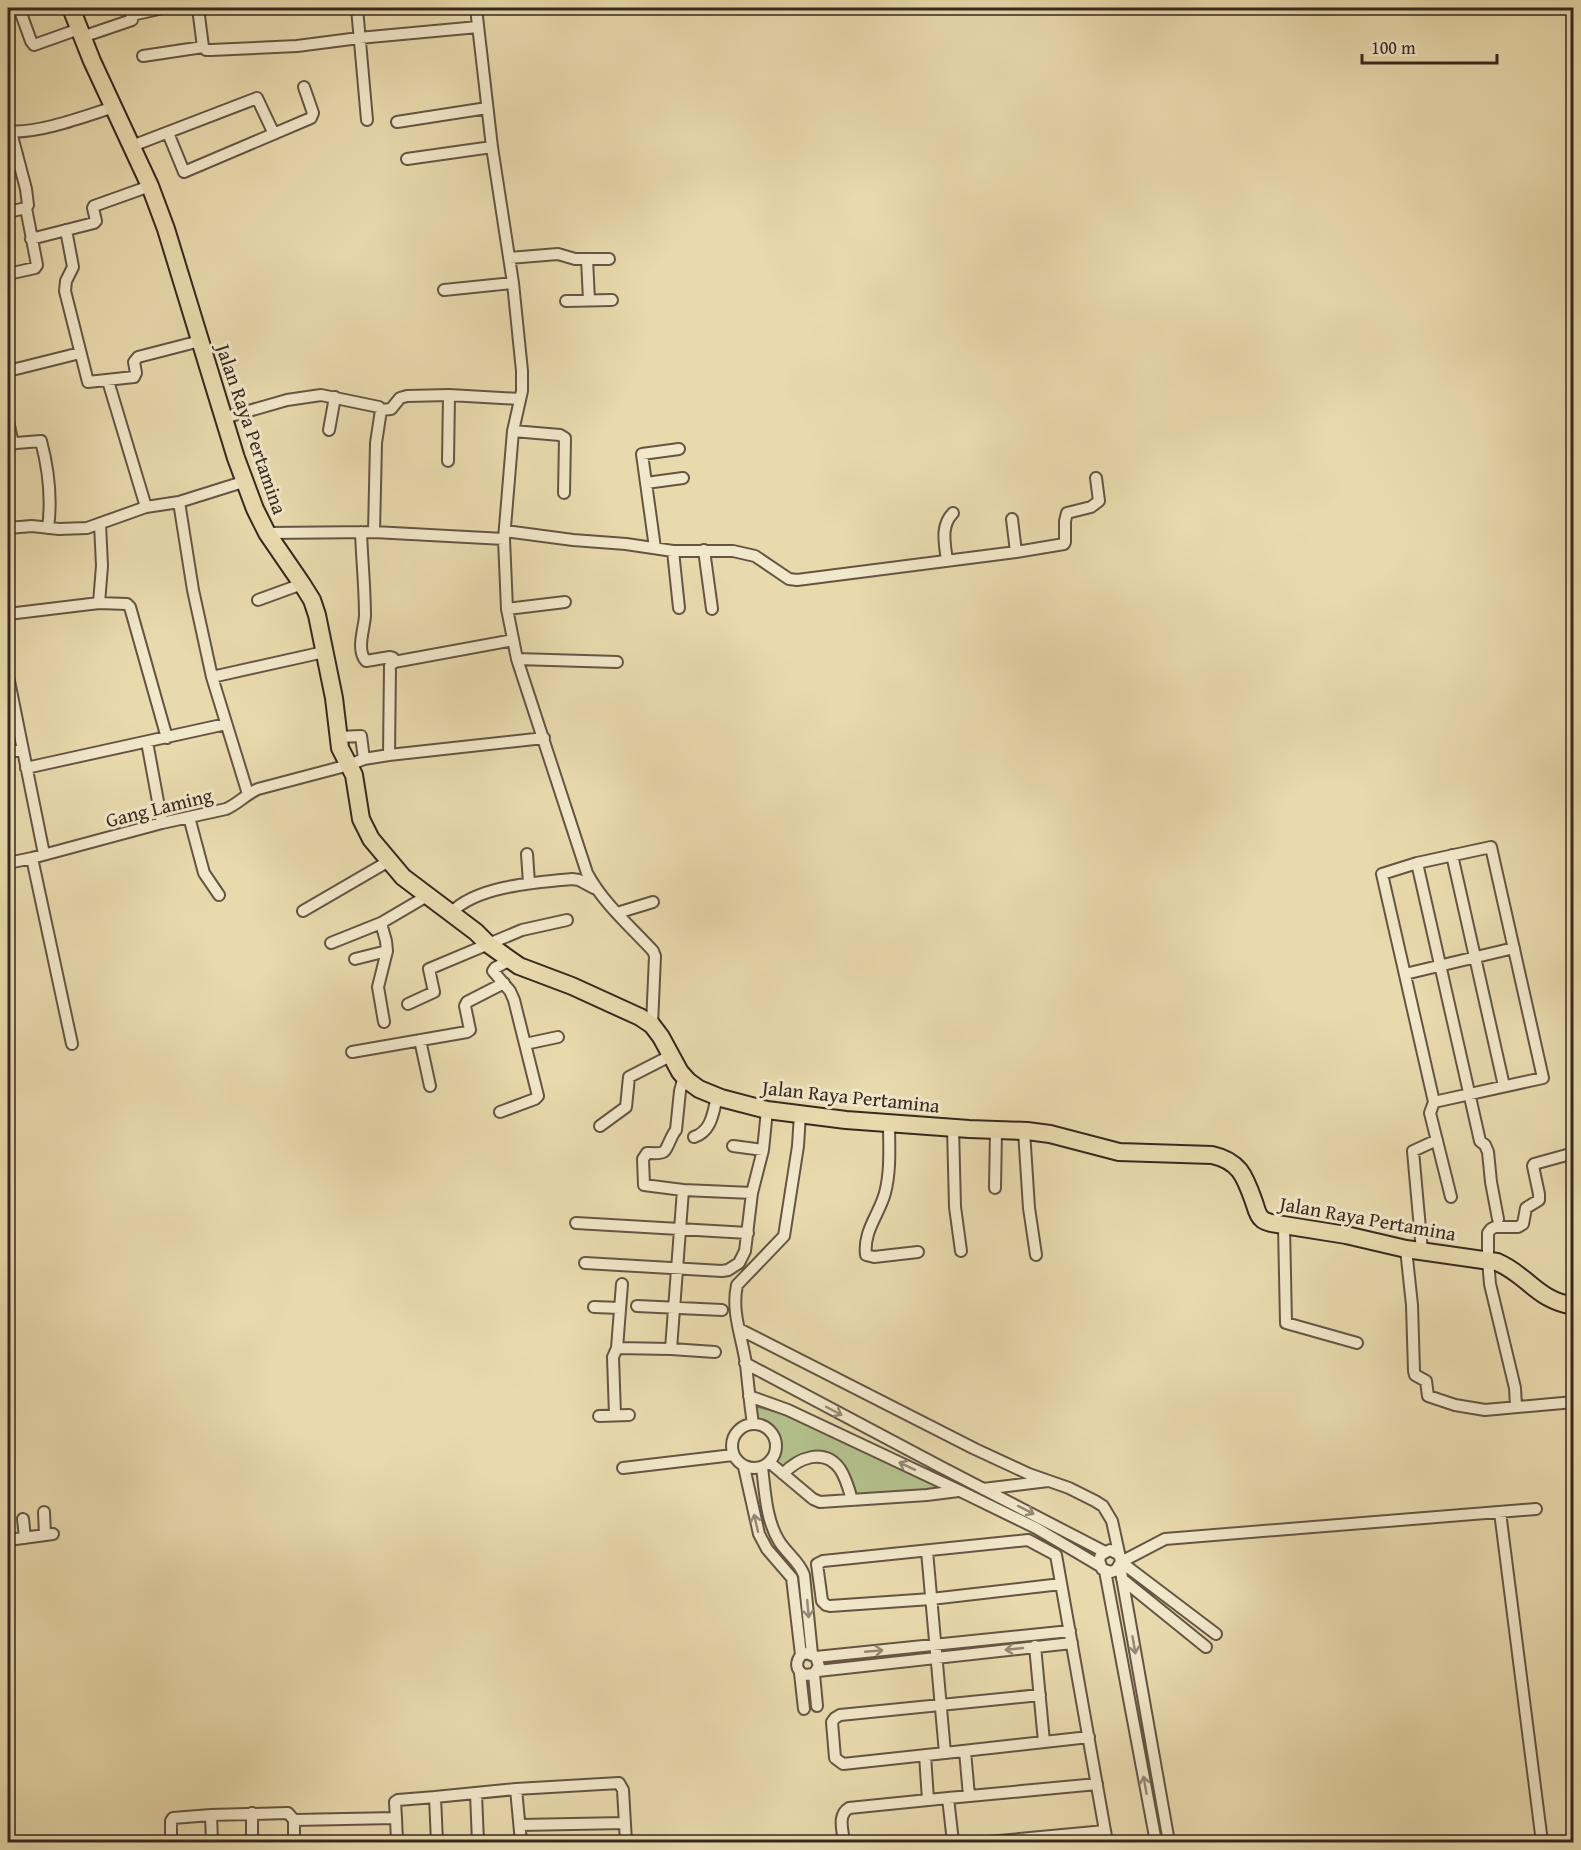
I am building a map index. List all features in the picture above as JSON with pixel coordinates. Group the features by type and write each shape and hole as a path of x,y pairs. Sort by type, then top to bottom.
{"main road":[{"name":"Jalan Raya Pertamina","path":"71,8 80,33 150,186 166,229 236,458 255,509 267,533 312,600 333,698 340,748 357,762 361,819 367,834 403,877 519,966 572,986 640,1017 661,1037 670,1056 684,1076 699,1089 717,1097 767,1110 846,1120 1024,1131 1050,1134 1119,1152 1182,1153 1224,1157 1241,1171 1247,1181 1257,1211 1262,1219 1271,1223 1346,1235 1414,1250 1497,1262 1505,1265 1541,1294 1555,1302 1574,1306"}],"street":[{"path":"19,8 34,45 131,21 130,11 163,8"},
{"path":"198,8 203,47"},
{"path":"357,8 367,120"},
{"path":"476,8 492,147 513,283 522,371 522,391 513,431 505,535 507,609 517,660 587,873 595,888 656,956 651,1025"},
{"path":"143,56 203,47 206,50 286,47 478,27"},
{"path":"168,133 184,172 312,116 304,87"},
{"path":"132,146 257,98 274,134"},
{"path":"8,274 36,267 26,208 28,205 26,189 9,131 55,125 114,107"},
{"path":"397,122 488,108"},
{"path":"406,159 492,147"},
{"path":"31,239 96,222 94,206 150,186"},
{"path":"8,212 26,208"},
{"path":"66,230 73,267 66,281 65,291 88,382 108,381 136,375 134,362 138,357 200,341"},
{"path":"509,258 558,254 573,259 609,259"},
{"path":"587,259 589,300"},
{"path":"444,290 513,283"},
{"path":"566,301 612,300"},
{"path":"8,370 80,353"},
{"path":"108,381 146,507"},
{"path":"224,418 300,397 321,395 379,407 381,410 391,409 400,398 406,396 450,395 520,399"},
{"path":"448,461 450,395"},
{"path":"329,430 335,397"},
{"path":"374,532 376,443 381,410"},
{"path":"8,422 10,445 39,440 42,442 51,489 48,528"},
{"path":"513,431 560,435 565,438 564,493"},
{"path":"655,549 642,454 680,449"},
{"path":"646,483 683,478"},
{"path":"267,533 374,532 505,535 626,544 673,551 733,551 755,556 789,579 797,580 1064,544 1067,513 1091,507 1099,501 1096,478"},
{"path":"8,528 32,526 87,528 146,507 179,502 246,482"},
{"path":"179,502 193,590 212,677 248,794"},
{"path":"946,561 944,526 952,513"},
{"path":"1012,519 1016,552"},
{"path":"99,603 102,566 100,524"},
{"path":"361,532 364,617 362,655 366,662 390,657 394,662"},
{"path":"704,550 712,609"},
{"path":"673,551 679,608"},
{"path":"258,600 302,584"},
{"path":"507,609 565,602"},
{"path":"8,614 99,603 125,604 130,607 167,738"},
{"path":"389,755 390,666 394,662 513,640"},
{"path":"212,677 324,652"},
{"path":"517,660 617,662"},
{"path":"8,676 44,854"},
{"path":"26,768 226,724"},
{"name":"Gang Laming","path":"8,862 226,809 248,794 266,787 357,762 389,755 544,738"},
{"path":"147,742 162,823"},
{"path":"8,751 23,751"},
{"path":"189,817 204,873 219,896"},
{"path":"1434,1102 1543,1078 1491,847 1417,863 1382,874 1434,1102 1430,1113 1451,1197"},
{"path":"527,854 529,883"},
{"path":"1452,855 1504,1086"},
{"path":"32,858 72,1044"},
{"path":"303,911 388,861"},
{"path":"1417,863 1480,1141 1488,1152 1498,1219"},
{"path":"451,913 460,904 501,888 529,883 572,879 595,888"},
{"path":"331,944 381,922 427,896"},
{"path":"617,913 653,902"},
{"path":"408,1004 434,992 429,969 522,930 567,920"},
{"path":"381,922 387,951 378,987 384,1022"},
{"path":"1405,974 1514,948"},
{"path":"355,959 387,951"},
{"path":"500,1113 535,1100 538,1096 514,1000 494,971 495,968 510,960"},
{"path":"351,1052 467,1032 470,1028 465,1006 467,1002 504,983"},
{"path":"525,1044 558,1037"},
{"path":"420,1040 430,1086"},
{"path":"600,1126 626,1107 629,1077 670,1056"},
{"path":"684,1076 676,1130 671,1134 664,1152 647,1153 643,1159 644,1185 752,1194"},
{"path":"694,1137 700,1135 710,1123 717,1097"},
{"path":"585,1263 732,1269 743,1256 752,1194 763,1150 767,1110"},
{"path":"753,1424 746,1363 734,1310 737,1285 780,1241 786,1230 800,1114"},
{"path":"889,1123 890,1161 885,1192 868,1229 865,1242 866,1255 874,1257 918,1252"},
{"path":"953,1127 955,1207 961,1251"},
{"path":"995,1188 996,1130"},
{"path":"1024,1131 1029,1208 1036,1255"},
{"path":"1437,1140 1413,1151 1412,1305 1415,1375 1426,1381 1428,1396 1455,1405 1485,1410 1574,1402"},
{"path":"733,1146 763,1150"},
{"path":"1516,1407 1515,1388 1490,1284 1489,1231 1495,1227 1523,1224 1526,1208 1539,1200 1534,1164 1574,1153"},
{"path":"671,1349 683,1190"},
{"path":"576,1223 748,1233"},
{"path":"1284,1226 1286,1323 1357,1343"},
{"path":"615,1415 613,1358 617,1348 622,1284"},
{"path":"637,1306 722,1310"},
{"path":"594,1307 620,1308"},
{"path":"739,1329 975,1449 1070,1488 1103,1506 1112,1521 1120,1561 1169,1842"},
{"path":"617,1348 715,1352"},
{"path":"746,1363 799,1393 1105,1552"},
{"path":"788,1410 799,1393"},
{"path":"748,1396 788,1410 960,1491 1036,1528 1103,1568 1116,1570 1120,1561 1165,1539 1536,1509"},
{"path":"599,1416 629,1415"},
{"path":"753,1424 765,1427 774,1437 776,1450 765,1465 753,1469 744,1467 733,1455 731,1447 733,1438 744,1426 753,1424"},
{"path":"623,1468 733,1455"},
{"path":"783,1474 808,1457 826,1459 841,1471 852,1500"},
{"path":"765,1465 783,1474 813,1499 820,1502 984,1489 1050,1481"},
{"path":"765,1465 773,1528 779,1541 801,1565 804,1575 810,1655"},
{"path":"744,1467 759,1533 766,1549 792,1578 810,1655 819,1666 816,1673 817,1706"},
{"path":"8,1540 49,1534 44,1512"},
{"path":"1500,1512 1542,1842"},
{"path":"23,1519 25,1538"},
{"path":"1061,1584 931,1599 830,1606 825,1605 822,1600 817,1564 823,1561 1028,1540 1056,1555 1107,1842"},
{"path":"1156,1842 1103,1568 1099,1560 1101,1555 1110,1550 1120,1561 1216,1634"},
{"path":"927,1551 945,1753"},
{"path":"1122,1579 1206,1647"},
{"path":"1127,1608 1143,1595"},
{"path":"804,1709 797,1663 810,1655 935,1646 1070,1631"},
{"path":"800,1673 809,1676 816,1673 936,1657 1072,1643"},
{"path":"1035,1646 1044,1742"},
{"path":"1040,1695 840,1715 832,1722 836,1758 843,1764 1089,1737"},
{"path":"965,1751 969,1796"},
{"path":"925,1755 928,1800"},
{"path":"397,1842 395,1802 398,1800 516,1789 619,1783 623,1790 626,1842"},
{"path":"844,1842 842,1816 849,1808 1097,1784"},
{"path":"516,1789 521,1842"},
{"path":"476,1794 478,1842"},
{"path":"435,1797 437,1842"},
{"path":"948,1798 953,1842"},
{"path":"252,1813 252,1842"},
{"path":"171,1842 173,1818 252,1813 288,1813 294,1820 294,1842"},
{"path":"211,1815 212,1842"},
{"path":"294,1820 396,1818"},
{"path":"520,1825 625,1823"},
{"path":"988,1842 1105,1831"}],"green space":[{"path":"754,1406 784,1414 942,1489 857,1495 846,1469 829,1454 819,1451 808,1452 783,1467 776,1462 782,1450 780,1437 770,1425 756,1418"}]}
